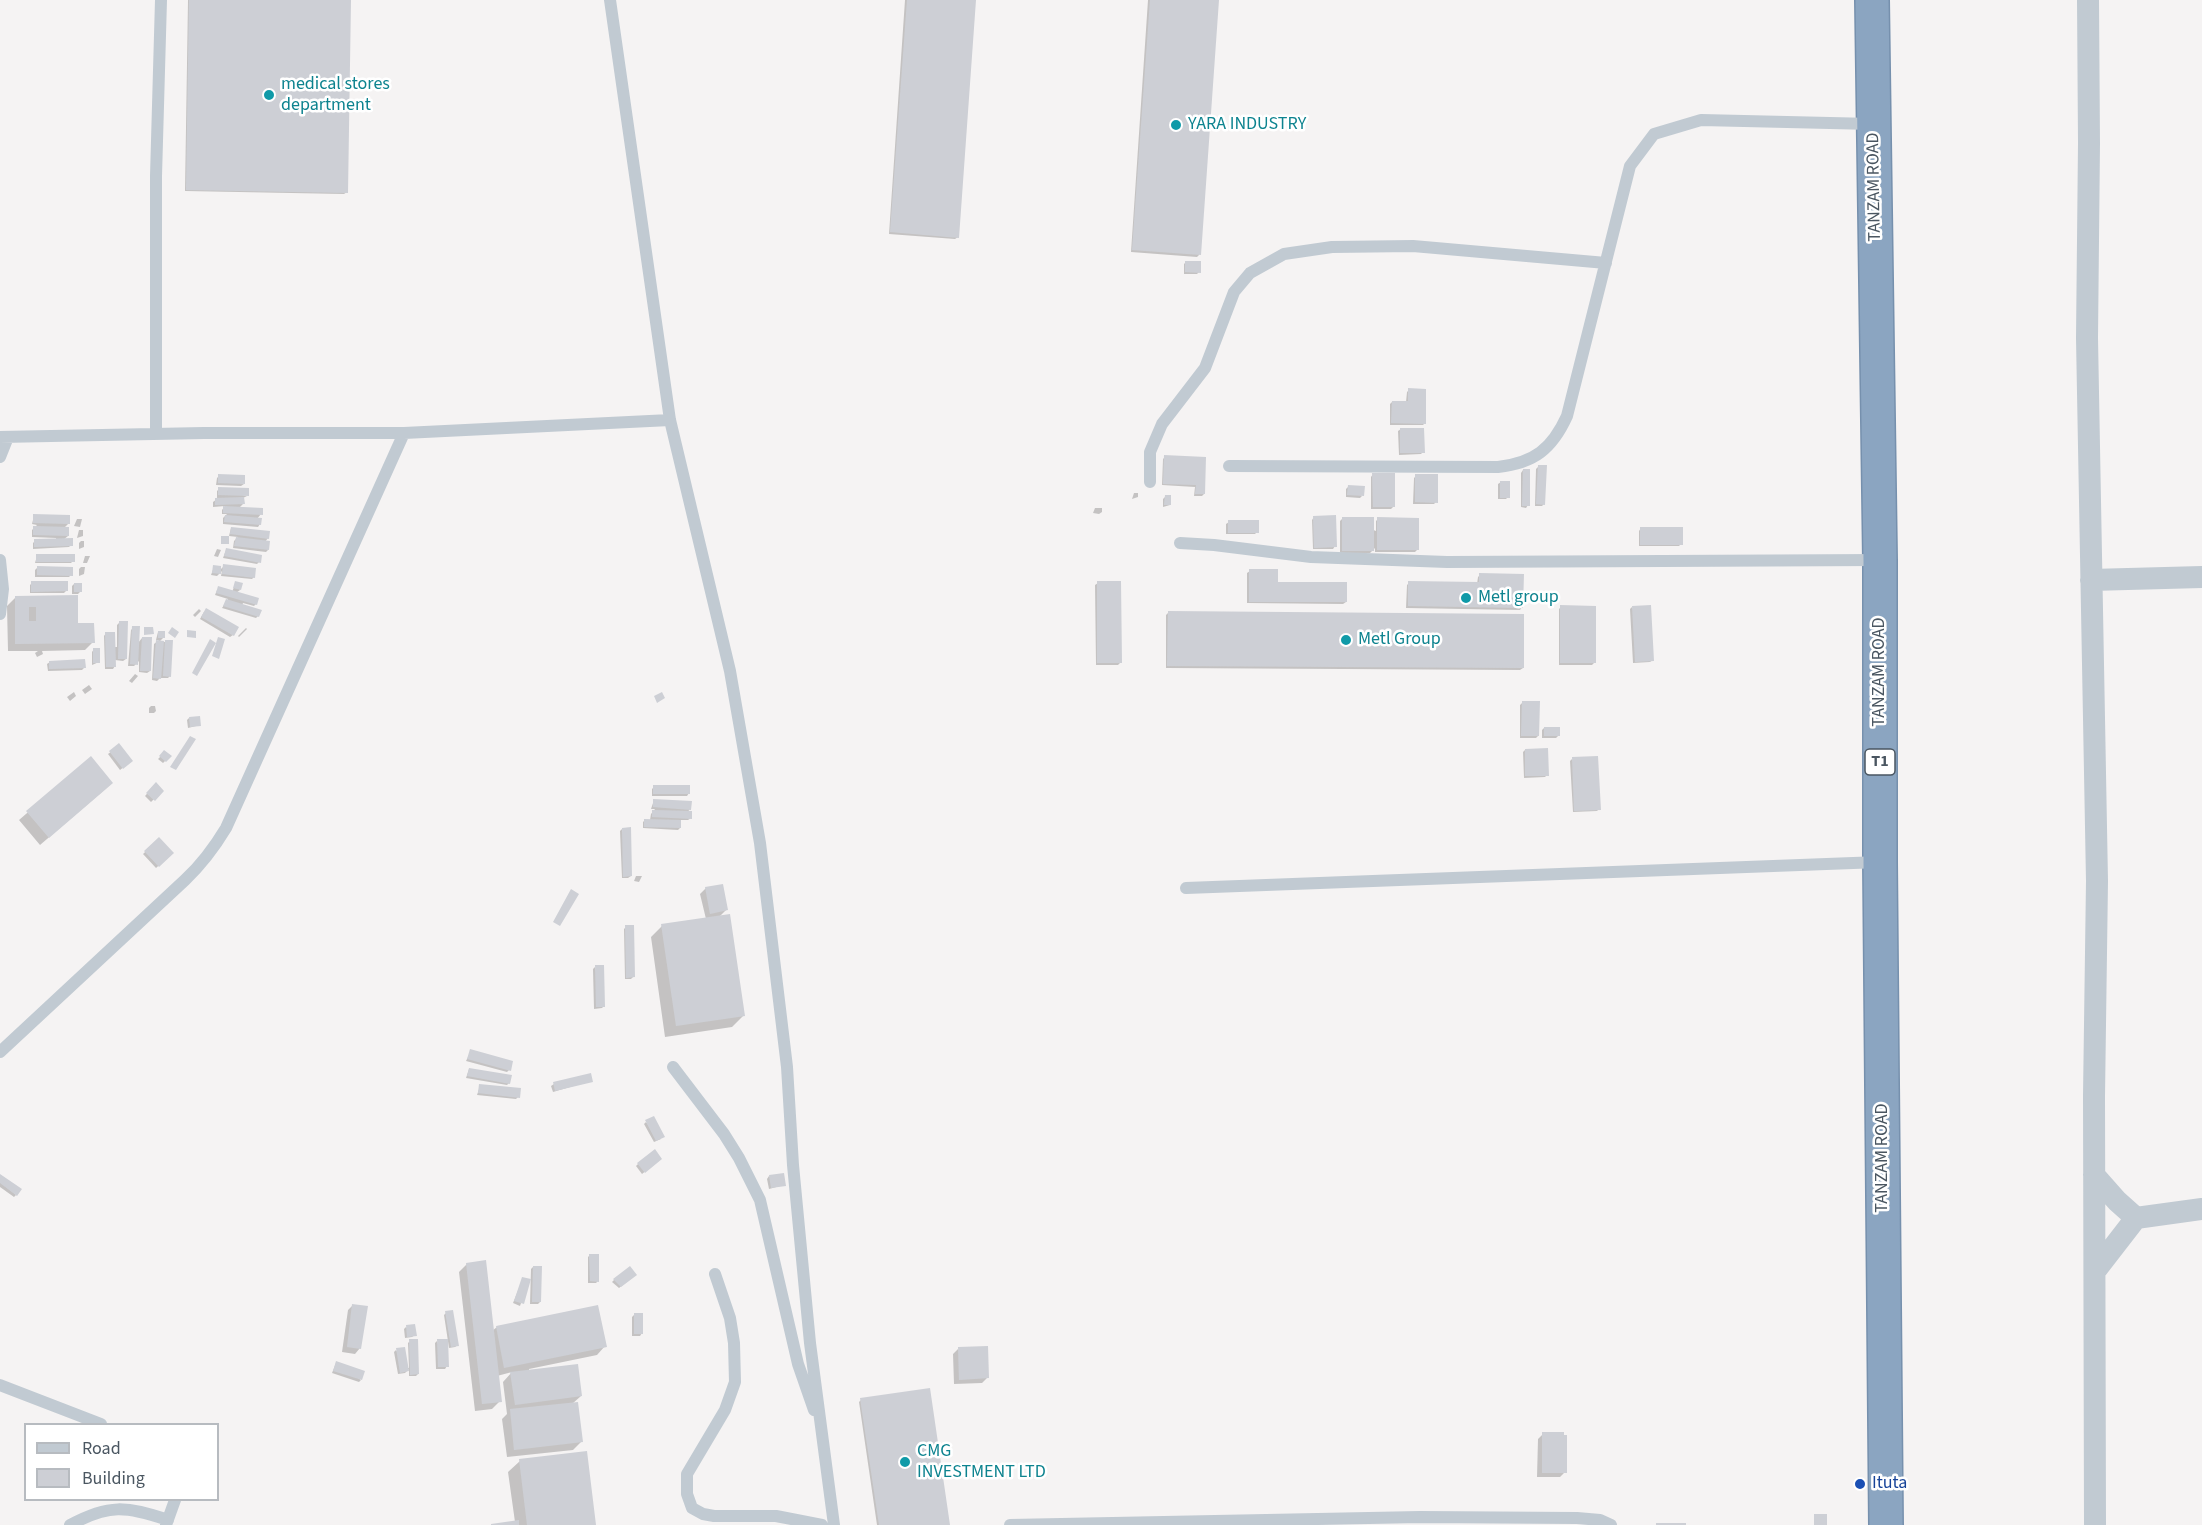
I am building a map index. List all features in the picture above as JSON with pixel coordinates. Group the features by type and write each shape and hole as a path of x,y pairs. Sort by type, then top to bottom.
{"highway":[{"name":"TANZAM ROAD","path":"1872,0 1880,560 1880,861 1886,1525"}],"street":[{"path":"2088,0 2087,338 2097,881 2094,1175 2095,1525"},
{"path":"2091,580 2202,577"},
{"path":"2094,1175 2136,1218"},
{"path":"2095,1271 2136,1218 2202,1209"}],"lane":[{"path":"156,434 156,176 161,0"},
{"path":"609,0 670,420 729,671 760,843 786,1056 804,1279 820,1428 834,1525"},
{"path":"1229,466 1498,468 1524,463 1548,446 1559,432 1567,416 1630,166 1654,134 1701,120 1874,124"},
{"path":"1150,482 1150,453 1162,424 1205,368 1234,292 1250,273 1284,254 1332,248 1413,246 1606,263"},
{"path":"0,457 4,437 404,433 670,420"},
{"path":"0,1052 185,880 216,846 280,710 404,433"},
{"path":"1180,543 1311,557 1447,562 1880,560"},
{"path":"0,560 3,589 0,614"},
{"path":"1186,888 1880,861"},
{"path":"673,1067 724,1134 760,1200 798,1364 820,1428"},
{"path":"715,1274 730,1318 734,1343 735,1382 730,1400 717,1428 700,1450 687,1474 687,1494 692,1508 703,1514 714,1516 776,1516 822,1525"},
{"path":"0,1385 96,1423"},
{"path":"70,1525 104,1510 122,1509 144,1512 167,1523 176,1501"},
{"path":"1010,1525 1577,1518 1600,1520 1611,1525"}],"building":[{"name":"medical stores department","path":"189,0 351,0 348,193 186,190"},
{"path":"907,0 976,0 959,238 890,232"},
{"name":"YARA INDUSTRY","path":"1150,0 1219,0 1201,255 1132,250"},
{"path":"1185,261 1201,261 1201,273 1185,272"},
{"path":"1408,388 1426,389 1426,424 1391,423 1392,401 1408,401"},
{"path":"1400,428 1424,428 1425,453 1400,453"},
{"path":"1164,455 1206,457 1205,494 1195,494 1196,485 1163,484"},
{"path":"1538,465 1547,465 1545,505 1536,504"},
{"path":"1523,469 1530,469 1530,506 1522,506"},
{"path":"1372,473 1395,473 1395,507 1373,507"},
{"path":"218,474 245,475 245,484 218,483"},
{"path":"1415,474 1438,474 1438,503 1415,502"},
{"path":"1500,481 1510,481 1510,498 1500,498"},
{"path":"1348,485 1365,486 1364,496 1347,495"},
{"path":"218,487 249,488 249,496 218,495"},
{"path":"1165,495 1171,495 1171,505 1164,505"},
{"path":"244,497 245,504 215,505 215,498"},
{"path":"223,506 263,508 263,515 223,513"},
{"path":"33,514 70,515 70,524 33,523"},
{"path":"225,515 262,518 261,525 224,522"},
{"path":"1336,515 1337,547 1314,548 1313,516"},
{"path":"1342,517 1374,517 1374,551 1342,551"},
{"path":"1377,517 1419,518 1419,550 1377,550"},
{"path":"1228,520 1259,520 1259,533 1228,533"},
{"path":"33,526 69,527 69,536 33,535"},
{"path":"231,527 270,531 269,539 230,534"},
{"path":"1640,527 1683,527 1683,545 1640,545"},
{"path":"221,536 229,536 229,544 221,544"},
{"path":"236,537 270,541 269,550 234,546"},
{"path":"73,538 73,546 34,547 34,539"},
{"path":"226,548 262,555 261,563 224,556"},
{"path":"36,554 75,554 75,562 36,562"},
{"path":"223,564 256,568 255,578 222,574"},
{"path":"213,565 221,566 221,574 212,573"},
{"path":"37,566 73,567 73,576 37,575"},
{"name":"Metl Group","path":"1249,569 1278,569 1278,582 1347,582 1347,602 1249,602"},
{"name":"Metl group","path":"1479,573 1524,574 1523,608 1408,606 1408,581 1479,582"},
{"path":"31,581 68,581 68,591 31,592"},
{"path":"235,581 243,583 241,590 233,588"},
{"path":"1097,581 1121,581 1122,663 1097,663"},
{"path":"74,583 82,583 82,592 74,592"},
{"path":"218,586 259,598 257,605 216,593"},
{"path":"78,595 78,623 94,623 95,643 15,644 15,596","holes":["29,607 36,607 36,621 29,621"]},
{"path":"226,599 262,610 259,617 223,606"},
{"name":"Metl Group","path":"1560,605 1596,606 1596,663 1560,663"},
{"path":"1651,605 1654,661 1635,662 1632,606"},
{"path":"206,608 239,627 234,636 201,617"},
{"name":"Metl Group","path":"1168,611 1524,614 1524,668 1167,666"},
{"path":"119,621 128,621 127,659 118,659"},
{"path":"132,626 140,626 138,665 130,664"},
{"path":"144,627 153,627 154,634 144,635"},
{"path":"172,627 179,632 175,638 168,633"},
{"path":"187,630 196,631 196,638 187,637"},
{"path":"158,631 165,631 165,638 158,638"},
{"path":"105,632 115,632 116,667 106,667"},
{"path":"142,637 152,637 151,671 140,671"},
{"path":"218,637 225,639 219,659 212,656"},
{"path":"210,639 216,643 197,676 192,673"},
{"path":"156,640 164,641 161,679 153,678"},
{"path":"165,640 173,640 171,677 163,676"},
{"path":"93,648 100,648 100,663 93,663"},
{"path":"85,659 86,668 49,669 49,661"},
{"path":"662,692 665,698 657,703 654,696"},
{"path":"1522,701 1540,701 1539,736 1521,736"},
{"path":"200,716 201,726 190,727 189,717"},
{"path":"1544,727 1560,727 1560,736 1544,736"},
{"path":"190,736 196,739 176,770 170,767"},
{"path":"119,743 133,761 123,769 109,751"},
{"path":"1548,748 1549,776 1525,776 1525,749"},
{"path":"164,750 172,756 166,762 159,756"},
{"path":"91,756 113,783 49,838 26,811"},
{"path":"1598,756 1601,810 1574,811 1572,757"},
{"path":"156,782 164,791 155,801 146,793"},
{"path":"653,785 690,785 690,794 653,794"},
{"path":"653,799 692,801 691,810 653,807"},
{"path":"652,810 692,811 692,819 652,817"},
{"path":"644,819 681,820 681,828 644,827"},
{"path":"631,827 632,876 623,877 622,828"},
{"path":"159,837 174,853 159,867 144,851"},
{"path":"723,884 728,910 710,914 705,887"},
{"path":"571,889 579,894 560,926 553,922"},
{"path":"730,914 745,1016 676,1026 661,924"},
{"path":"625,925 634,925 635,977 626,978"},
{"path":"595,965 604,965 605,1007 596,1007"},
{"path":"470,1049 513,1061 511,1071 467,1059"},
{"path":"469,1068 512,1075 510,1084 467,1076"},
{"path":"591,1073 593,1082 555,1091 553,1082"},
{"path":"479,1084 521,1088 520,1098 478,1093"},
{"path":"654,1116 665,1137 656,1141 645,1120"},
{"path":"655,1149 662,1159 645,1173 637,1163"},
{"path":"784,1173 786,1186 771,1188 769,1175"},
{"path":"0,1174 22,1189 17,1196 0,1183"},
{"path":"589,1254 599,1254 599,1282 590,1281"},
{"path":"486,1260 502,1402 482,1404 466,1263"},
{"path":"533,1266 542,1266 541,1302 532,1302"},
{"path":"630,1266 637,1275 621,1287 613,1279"},
{"path":"522,1277 531,1279 524,1304 514,1301"},
{"path":"352,1304 368,1306 361,1349 347,1347"},
{"path":"598,1305 607,1347 504,1368 496,1326"},
{"path":"453,1310 459,1346 451,1347 445,1311"},
{"path":"634,1313 643,1313 643,1334 634,1334"},
{"path":"415,1324 417,1336 407,1337 406,1325"},
{"path":"409,1339 418,1339 419,1374 410,1375"},
{"path":"437,1339 448,1339 449,1367 438,1367"},
{"path":"988,1346 989,1378 959,1380 958,1347"},
{"path":"405,1347 409,1371 400,1373 396,1348"},
{"path":"336,1361 365,1371 362,1380 333,1371"},
{"path":"578,1364 582,1396 515,1405 510,1372"},
{"name":"CMG INVESTMENT LTD","path":"930,1388 950,1525 879,1525 860,1398"},
{"path":"578,1402 583,1442 514,1450 510,1409"},
{"path":"1542,1432 1564,1432 1564,1435 1567,1435 1567,1473 1542,1473"},
{"path":"587,1451 596,1525 527,1525 519,1459"},
{"path":"1814,1514 1827,1514 1827,1525 1814,1525"},
{"path":"519,1520 519,1525 491,1525 491,1524"},
{"path":"1656,1523 1686,1523 1686,1525 1656,1525"}],"place":[{"name":"medical stores department","path":"269,95"},
{"name":"YARA INDUSTRY","path":"1176,125"},
{"name":"Metl group","path":"1466,598"},
{"name":"Metl Group","path":"1346,640"},
{"name":"CMG INVESTMENT LTD","path":"905,1462"},
{"name":"Ituta","path":"1860,1484"}]}
